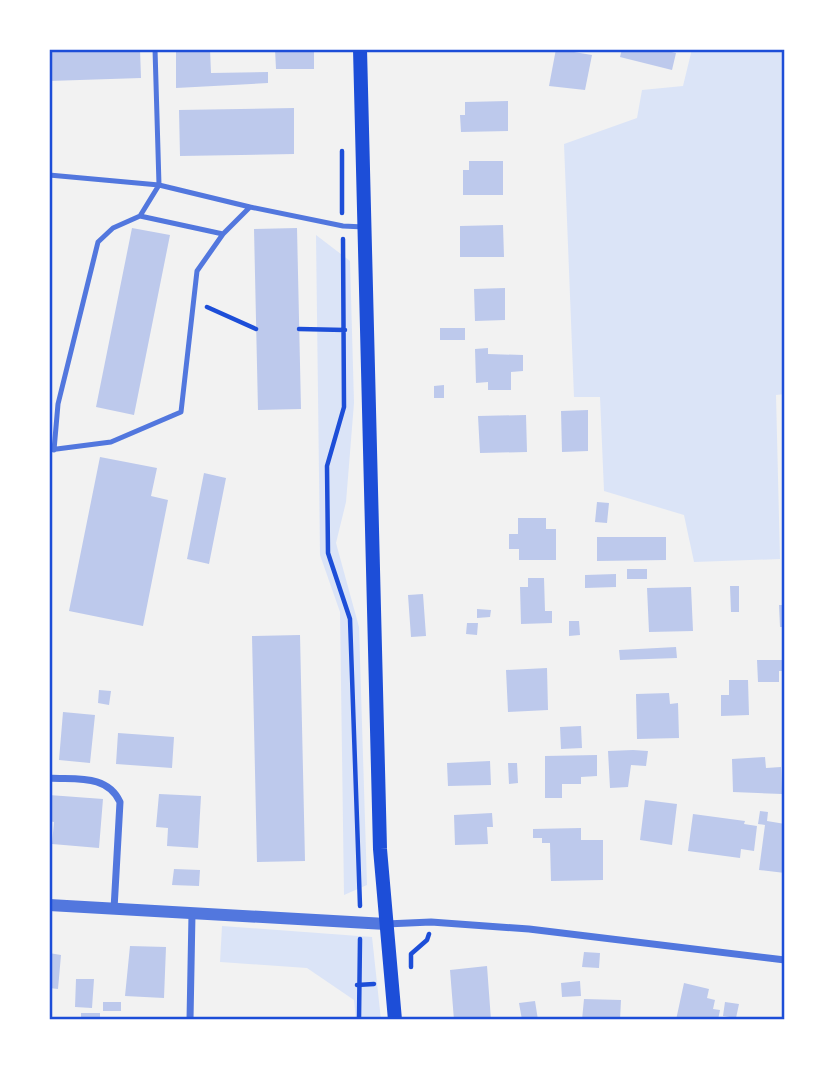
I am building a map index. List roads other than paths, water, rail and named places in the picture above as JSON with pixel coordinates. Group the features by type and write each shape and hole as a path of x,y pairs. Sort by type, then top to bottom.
{"main road":[{"path":"360,49 380,849 395,1020"}],"street":[{"path":"49,778 100,782 114,789 120,802 114,909"},
{"path":"49,905 360,924 431,922 529,929 785,960"},
{"path":"190,1020 192,914"}],"lane":[{"path":"155,49 159,185 140,216 113,228 98,242 58,404 52,450 111,442 181,412 197,271 223,234 250,207"},
{"path":"49,175 159,185 250,207 343,226 364,227"},
{"path":"140,216 223,234"}]}
